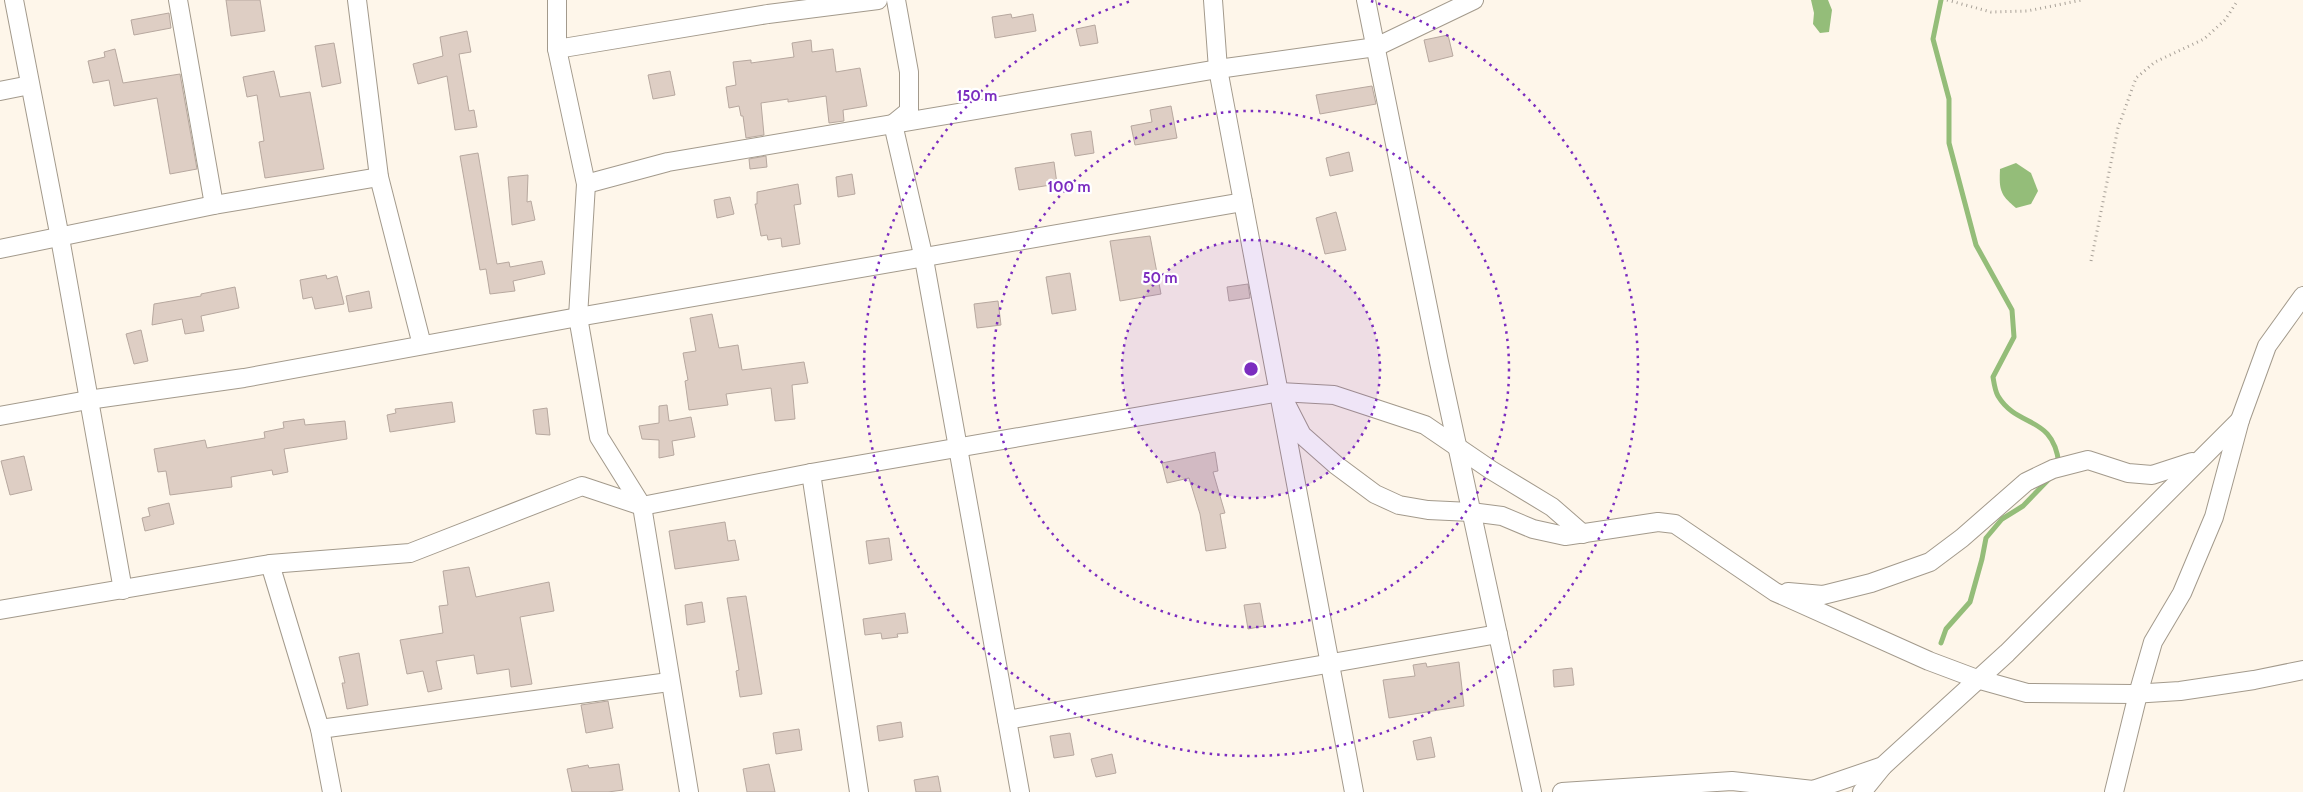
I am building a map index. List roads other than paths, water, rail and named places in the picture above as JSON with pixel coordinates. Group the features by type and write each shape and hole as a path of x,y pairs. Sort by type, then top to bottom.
{"street":[{"path":"14,0 60,238 123,590"},
{"path":"178,0 214,205"},
{"path":"357,0 378,177 422,345"},
{"path":"557,0 556,49 586,184 578,317 598,437 642,506 689,792"},
{"path":"556,49 768,14 878,0"},
{"path":"892,124 909,111 909,72 896,0"},
{"path":"1213,0 1218,69 1354,792"},
{"path":"1366,0 1457,446 1532,792"},
{"path":"586,184 668,162 1218,69 1376,48 1474,0"},
{"path":"0,91 30,86"},
{"path":"892,124 924,259 1020,792"},
{"path":"0,249 214,205 378,177"},
{"path":"0,416 88,400 244,378 578,317 924,259 1243,202"},
{"path":"2114,792 2153,642 2182,593 2214,517 2240,420 2267,346 2303,296"},
{"path":"1280,392 1302,434 1336,465 1375,494 1399,505 1428,510 1472,512 1502,516 1533,529 1565,536 1658,522 1675,524 1775,592 1930,661 1977,679 2027,693 2138,694 2180,691 2254,680 2303,670"},
{"path":"0,610 270,564 410,553 582,486 642,506 959,446 1280,392 1334,395 1425,425 1491,470 1552,507 1583,534"},
{"path":"1862,792 1883,766 2007,653 2196,461 2240,420"},
{"path":"1775,592 1823,595 1871,583 1930,562 1962,538 2026,482 2053,469 2088,460 2128,473 2152,475 2196,461"},
{"path":"811,473 859,792"},
{"path":"270,564 320,729 332,792"},
{"path":"1007,720 1498,634"},
{"path":"320,729 670,682"},
{"path":"1562,792 1732,781 1813,790 1883,766"}],"waterway":[{"path":"1941,0 1933,39 1949,99 1949,143 1976,245 2012,310 2014,337 1993,377 1995,389 1998,396 2015,414 2042,429 2050,437 2059,464"},
{"path":"1941,643 1946,629 1970,602 1986,538 2002,519 2023,506 2049,479"}]}
